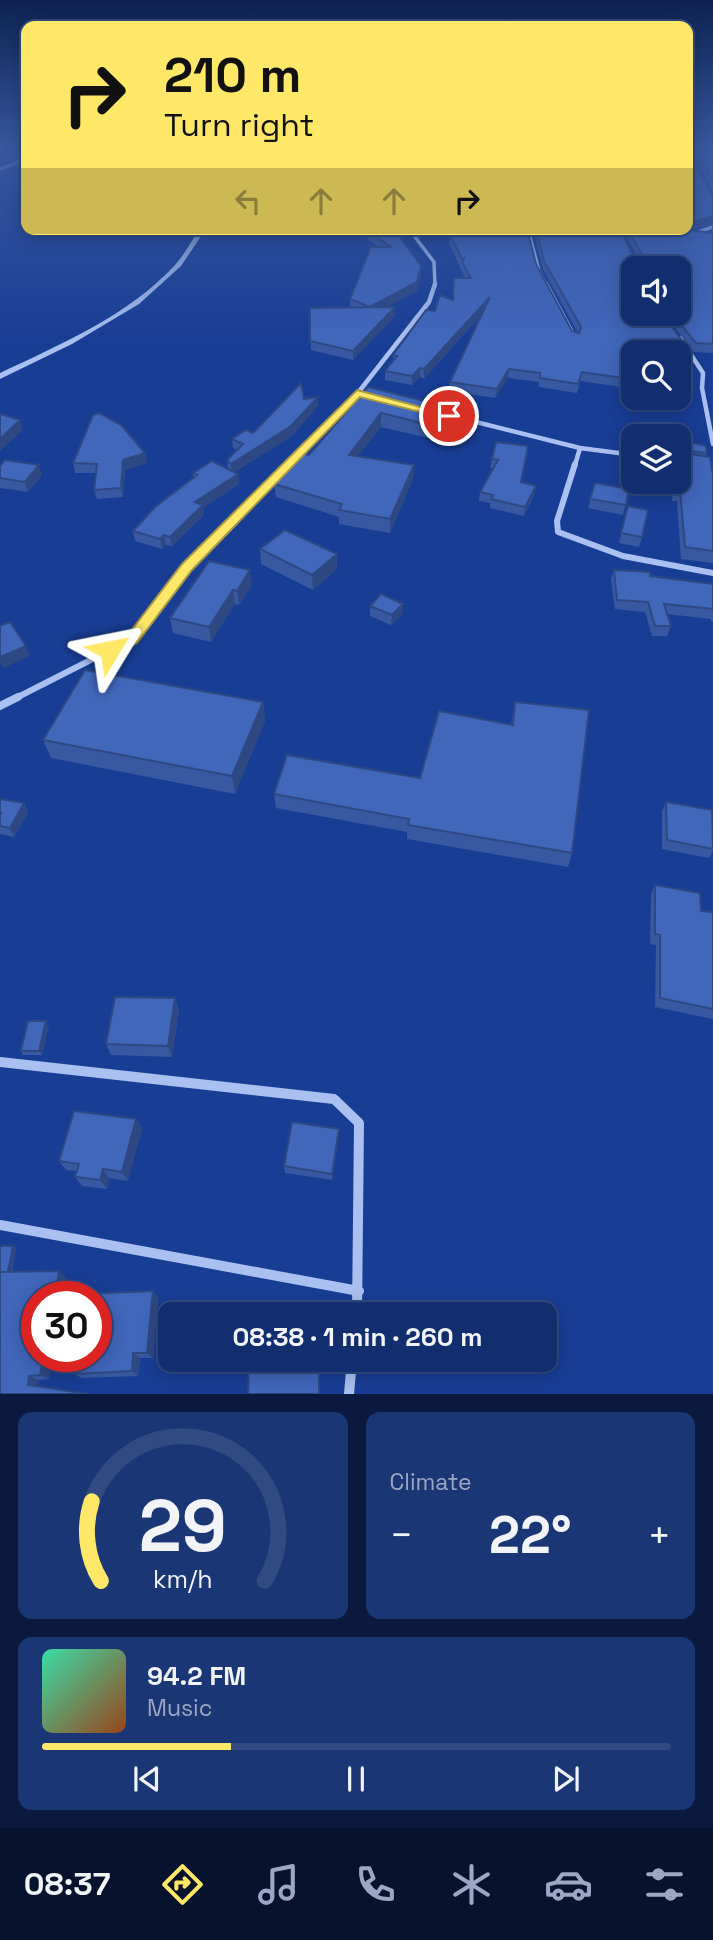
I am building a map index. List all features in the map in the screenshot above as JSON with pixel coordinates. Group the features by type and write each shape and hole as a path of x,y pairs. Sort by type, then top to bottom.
{"street":[{"path":"693,234 713,227"},
{"path":"693,234 706,236"},
{"path":"0,376 70,343 133,305 176,268 199,235"},
{"path":"0,706 132,639 187,567 343,412 429,302 438,281 437,265 414,235"},
{"path":"530,235 539,271 575,338"},
{"path":"676,334 703,373 702,388 713,444"},
{"path":"357,393 370,396"},
{"path":"436,412 580,448 621,453"},
{"path":"580,448 557,521 558,532 623,556 713,573"},
{"path":"0,1062 334,1099 359,1123 358,1302"},
{"path":"0,1225 359,1291"},
{"path":"349,1394 351,1372"}],"building":[{"path":"693,211 713,211 713,216 693,222"},
{"path":"693,230 713,233 713,344 696,343 682,326 691,326 691,256 643,256 631,235 693,235"},
{"path":"374,235 398,235 421,266 417,282 370,307 350,299 371,247 391,247"},
{"path":"450,235 529,235 536,264 572,331 579,333 581,327 544,261 538,235 623,235 633,256 621,256 621,326 672,326 682,340 621,340 621,378 582,372 578,384 540,378 540,373 509,369 497,389 450,382 490,297 424,369 420,368 412,376 385,371 397,356 393,355 426,310 435,311 440,295 453,300 454,278 471,278 462,262 465,257 462,259"},
{"path":"395,307 353,351 310,341 310,308"},
{"path":"301,383 304,399 318,397 291,426 231,464 227,460 243,444 232,439 246,430 253,433"},
{"path":"368,387 448,407 434,426 381,413 349,455 414,465 390,519 339,510 342,504 274,484 304,454 309,455"},
{"path":"99,413 121,425 145,453 123,460 121,488 94,490 97,464 73,463 93,415"},
{"path":"0,414 20,420 0,439"},
{"path":"496,442 528,446 521,482 536,486 525,507 491,499 493,495 480,492 498,460 492,459"},
{"path":"692,443 706,446 707,453 691,451"},
{"path":"691,454 710,457 713,475 713,551 685,547 680,494 691,494"},
{"path":"5,460 39,465 25,482 0,478 0,466"},
{"path":"212,461 238,474 195,502 203,505 170,537 164,535 160,539 133,531 155,507 197,475 193,473"},
{"path":"595,483 621,488 621,494 628,494 626,505 590,499"},
{"path":"628,506 648,510 642,537 621,533"},
{"path":"285,530 337,554 312,575 260,549"},
{"path":"209,561 250,570 237,591 233,590 209,627 170,618"},
{"path":"614,570 650,572 650,576 713,584 713,609 664,604 671,626 655,626 648,602 617,600"},
{"path":"381,594 403,604 392,615 370,606"},
{"path":"10,622 26,646 0,657 0,626"},
{"path":"85,670 263,702 232,776 43,740"},
{"path":"515,702 589,710 572,853 408,825 409,819 274,794 287,755 420,778 439,711 513,725"},
{"path":"0,799 24,803 10,828 0,826"},
{"path":"666,802 712,810 713,849 667,840"},
{"path":"655,885 700,893 701,911 713,912 713,1009 660,998 660,935 655,934"},
{"path":"115,997 175,998 168,1046 106,1044"},
{"path":"28,1021 46,1021 39,1051 21,1051"},
{"path":"74,1111 136,1119 122,1172 103,1169 100,1180 75,1177 79,1164 59,1161"},
{"path":"292,1122 339,1129 332,1174 284,1166"},
{"path":"0,1246 13,1246 8,1272 0,1272"},
{"path":"59,1271 57,1281 21,1281 21,1372 41,1372 40,1375 29,1376 28,1385 88,1394 0,1394 0,1272"},
{"path":"153,1291 147,1353 133,1353 132,1371 74,1374 112,1372 112,1293"},
{"path":"249,1372 319,1372 319,1394 248,1394"}],"route":[{"path":"110,650 132,639 187,567 343,412 357,393 449,416"}]}
